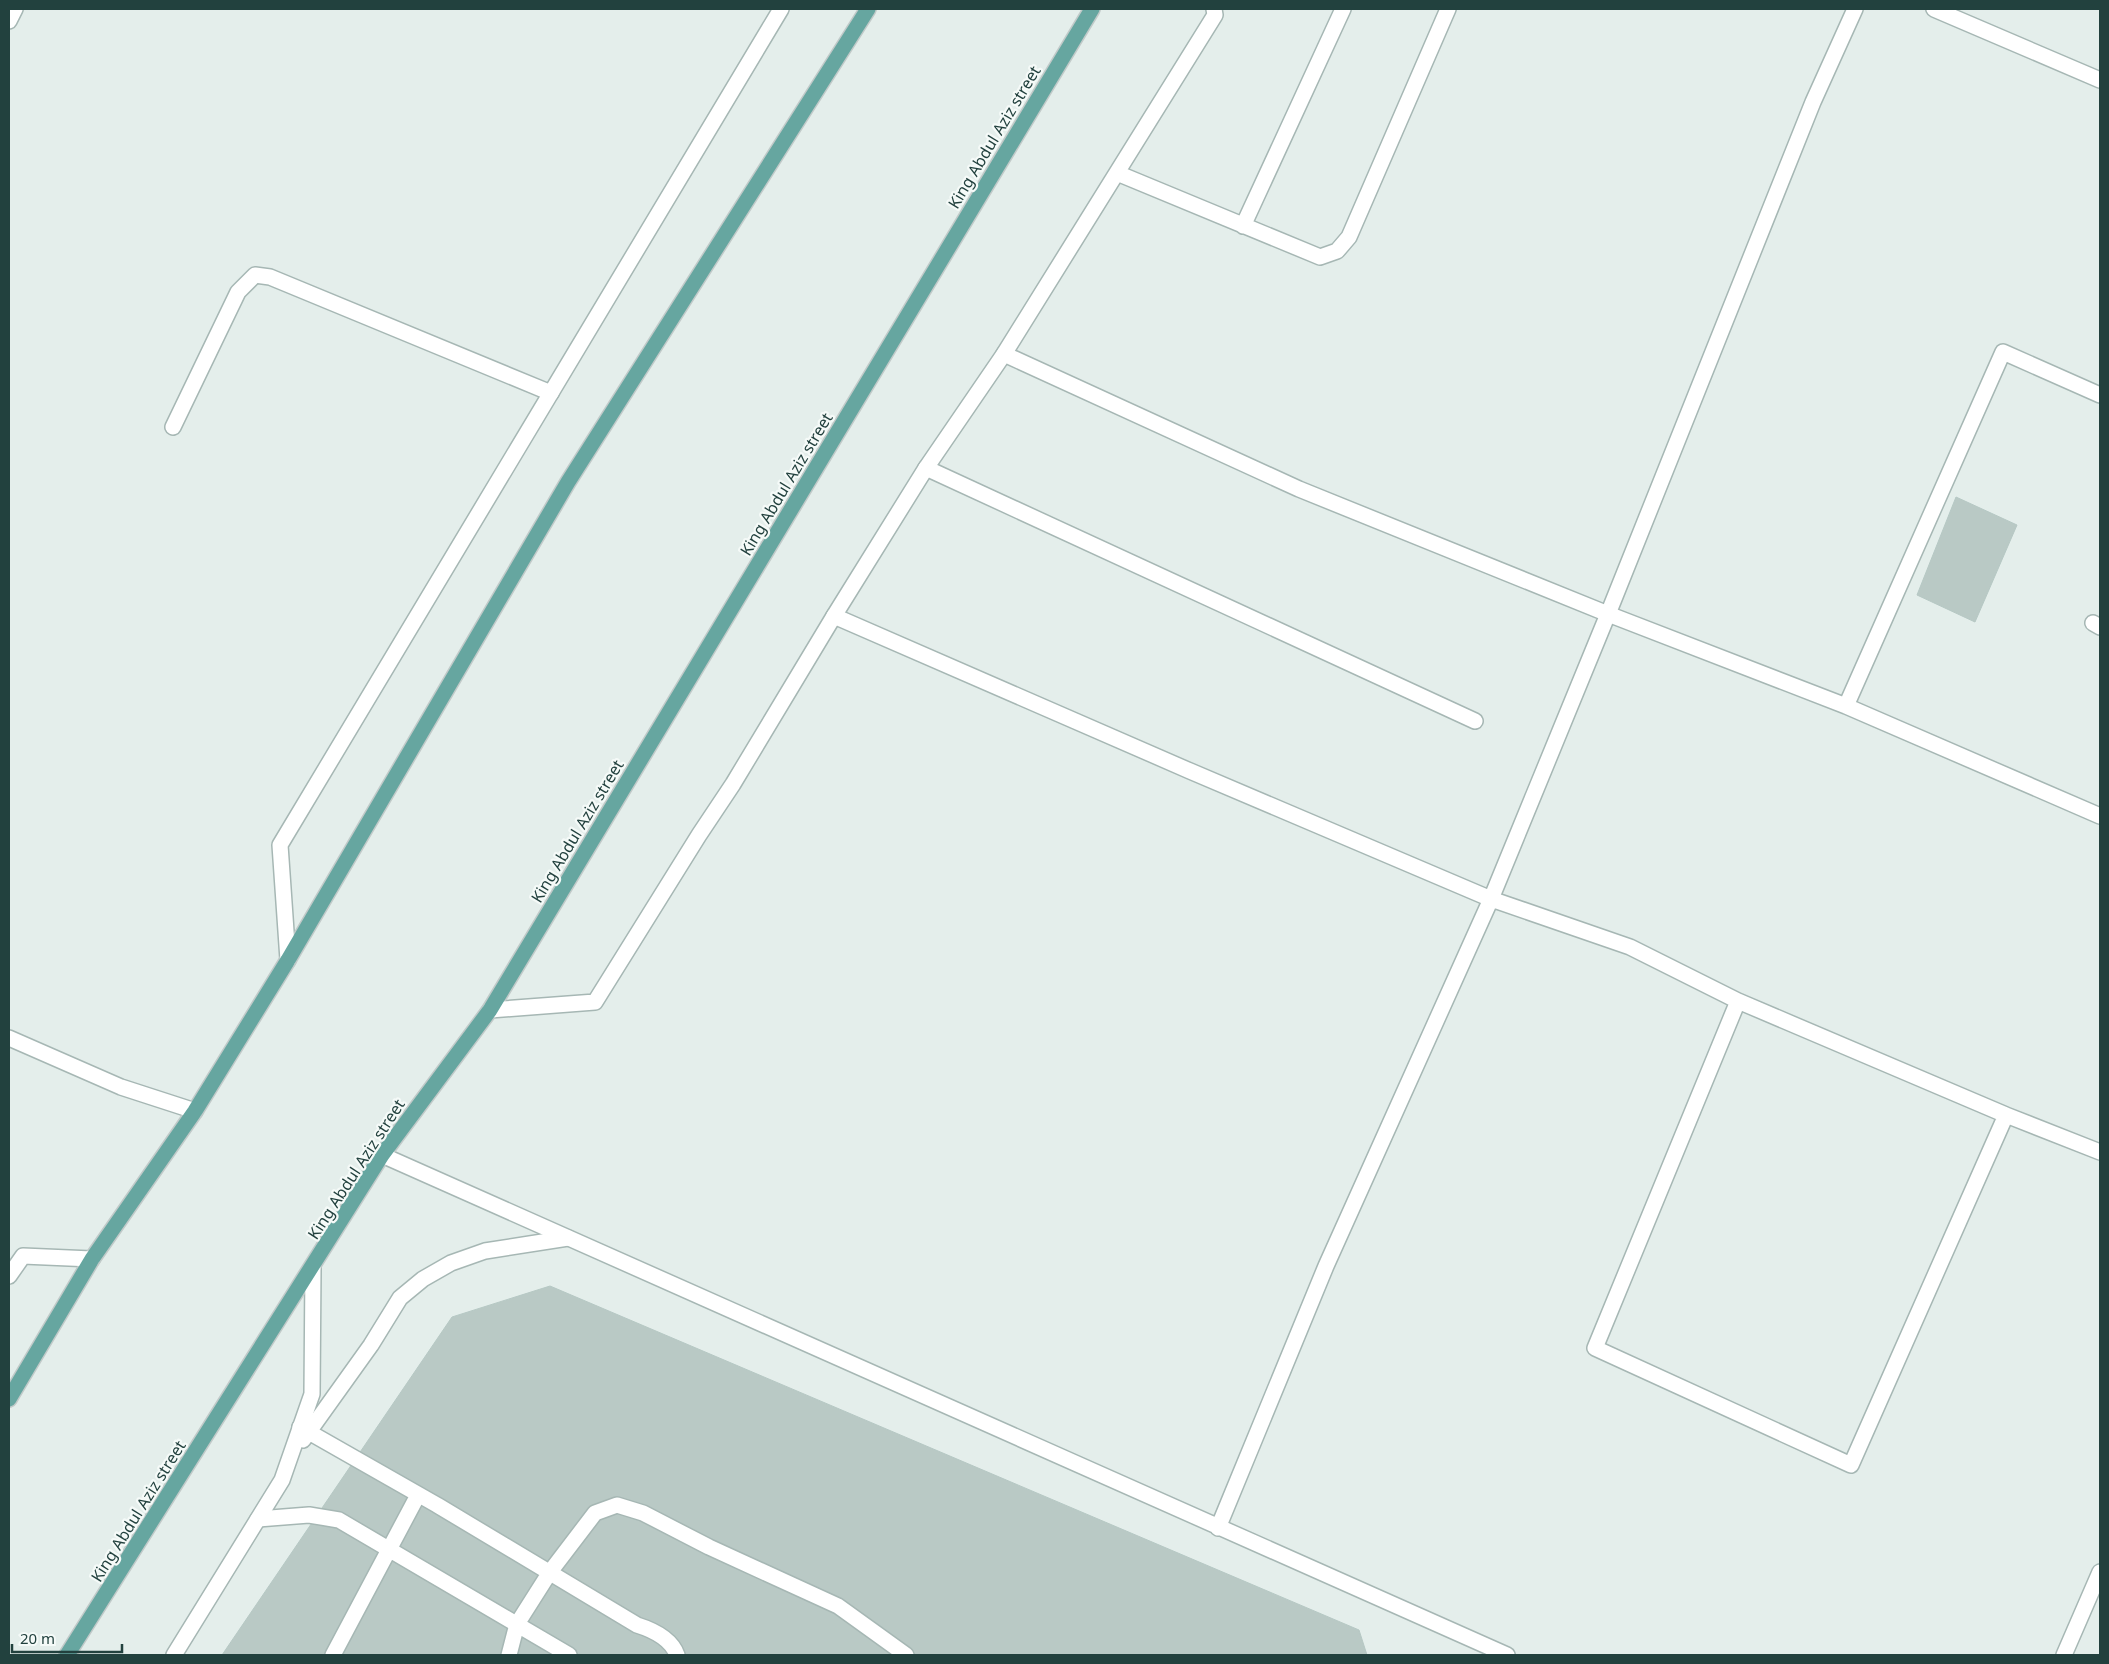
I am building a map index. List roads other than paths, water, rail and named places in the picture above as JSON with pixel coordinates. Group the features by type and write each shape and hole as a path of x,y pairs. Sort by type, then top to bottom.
{"main road":[{"path":"9,1399 92,1259 195,1111 288,960 568,482 868,9"},
{"name":"King Abdul Aziz street","path":"67,1655 382,1156 490,1010 1092,9"}],"street":[{"path":"9,21 15,9"},
{"path":"288,960 280,845 781,9"},
{"path":"1244,226 1343,9"},
{"path":"1117,173 1320,257 1337,251 1349,237 1448,9"},
{"path":"1218,1528 1326,1266 1491,899 1608,614 1813,102 1855,9"},
{"path":"1934,9 2100,80"},
{"path":"490,1010 595,1002 733,784 926,468 1004,354 1216,11"},
{"path":"173,428 238,292 255,275 270,277 550,393"},
{"path":"1846,706 2003,352 2100,395"},
{"path":"1004,354 1299,489 1608,614 1846,706 2100,816"},
{"path":"926,468 1475,721"},
{"path":"834,616 1190,771 1491,899 1630,947 1738,1001 2006,1115 2100,1152"},
{"path":"1738,1001 1595,1348 1851,1465 2006,1115"},
{"path":"9,1038 121,1087 195,1111"},
{"path":"382,1156 1218,1528 1482,1650 1507,1655"},
{"path":"174,1655 282,1480 290,1457 305,1429 371,1345 400,1298 423,1279 451,1262 485,1251 568,1238"},
{"path":"9,1276 23,1256 92,1259"},
{"path":"305,1429 312,1394 312,1268"},
{"path":"305,1429 637,1625 655,1631 666,1639 677,1655"},
{"path":"333,1655 418,1495"},
{"path":"508,1655 517,1624 550,1572 595,1513 617,1505 644,1513 709,1547 838,1606 906,1655"},
{"path":"258,1519 308,1515 339,1520 569,1655"},
{"path":"2064,1655 2100,1572"}]}
